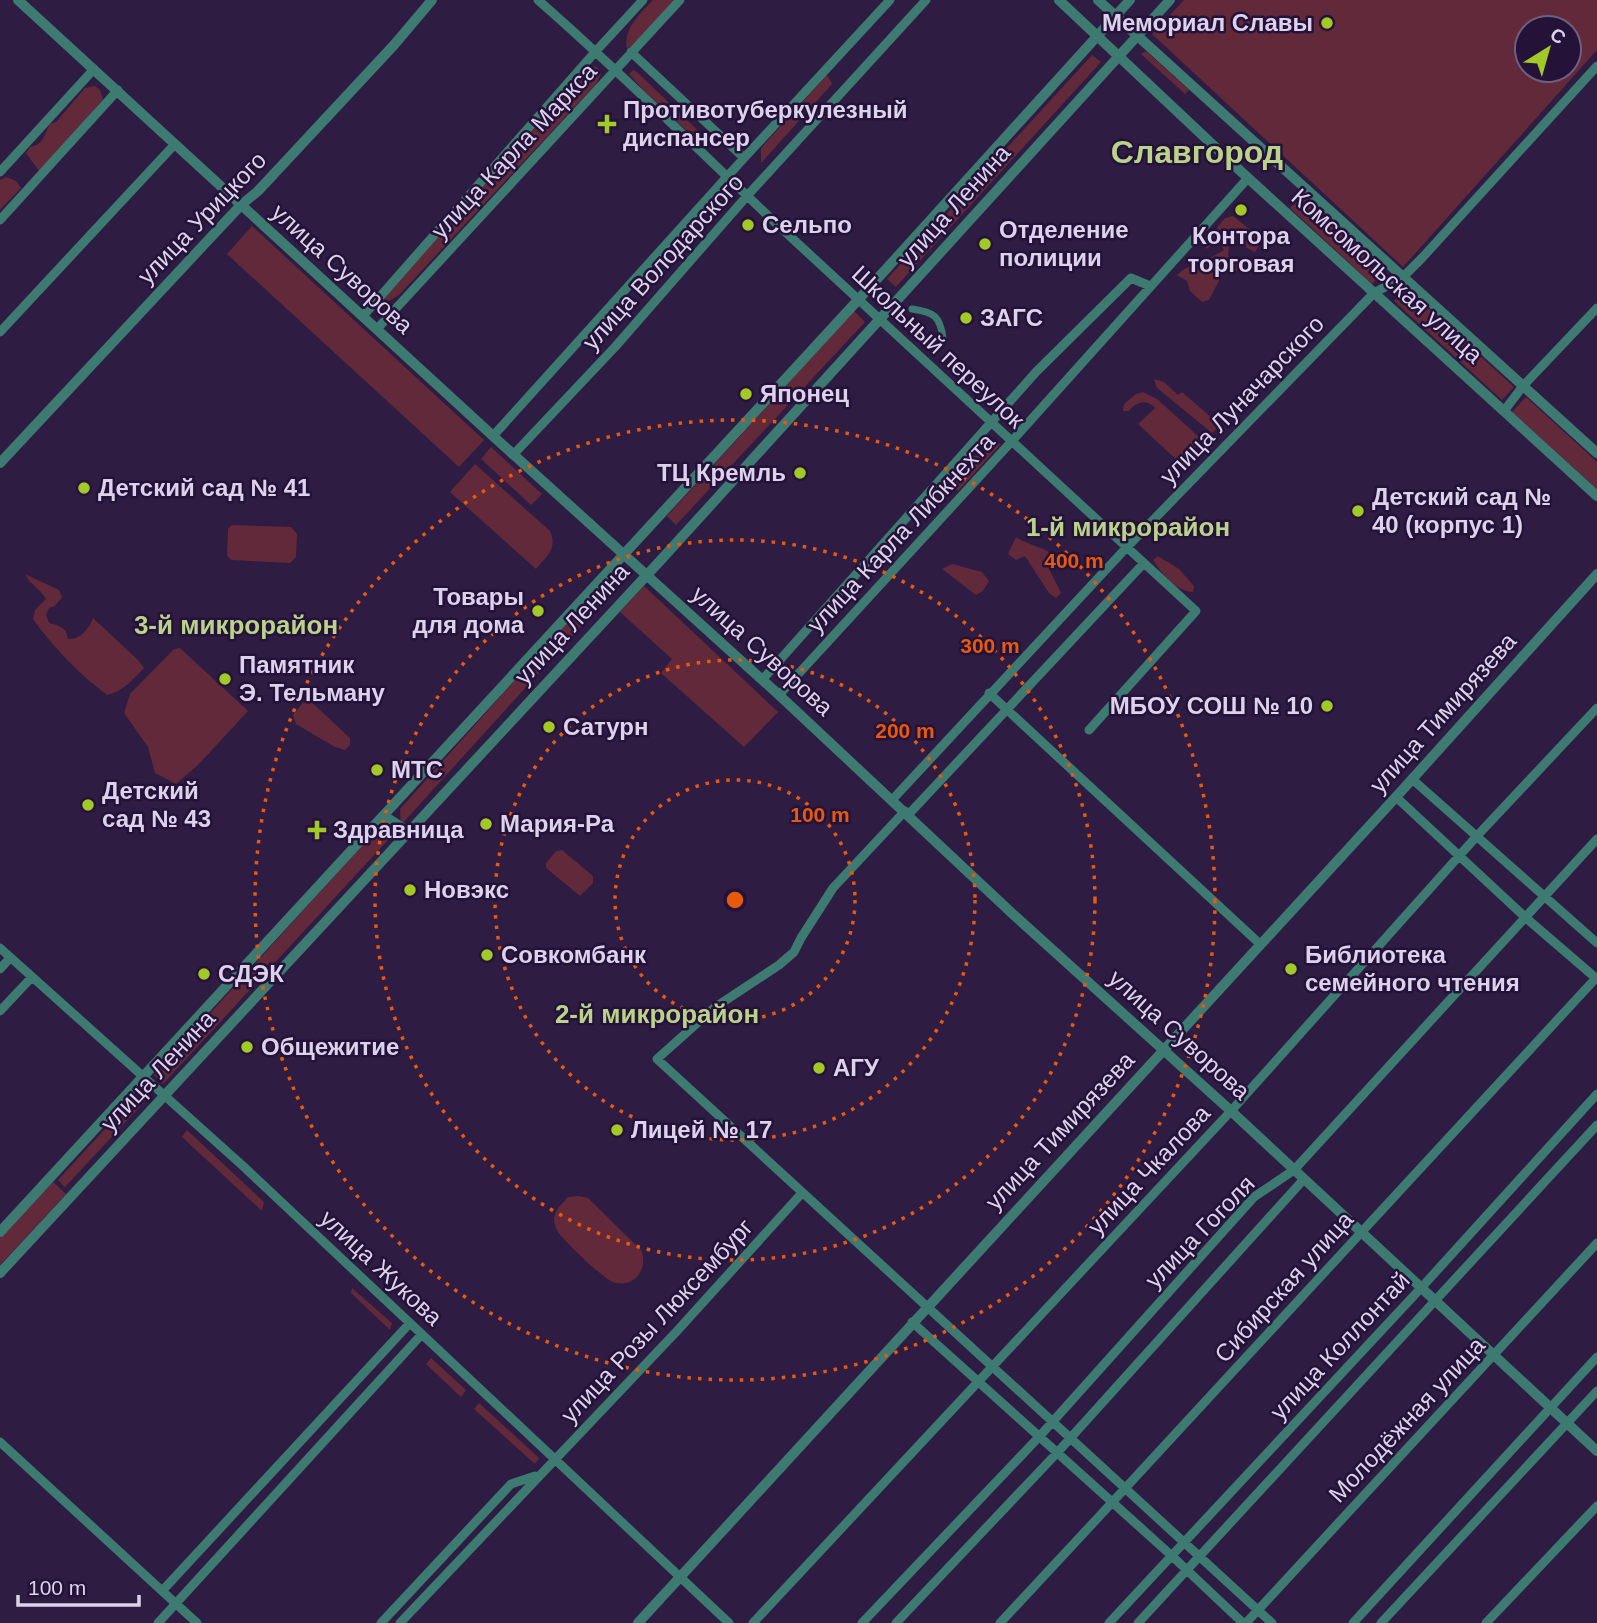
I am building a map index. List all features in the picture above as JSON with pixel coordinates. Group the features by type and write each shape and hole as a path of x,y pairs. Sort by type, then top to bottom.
{"street":[{"name":"улица Суворова","path":"18,0 779,695 1597,1451"},
{"name":"улица Урицкого","path":"0,463 241,205 258,191 394,45 432,0"},
{"name":"Школьный переулок","path":"538,0 1196,611 1089,730"},
{"name":"улица Карла Маркса","path":"363,316 643,0"},
{"name":"улица Карла Маркса","path":"377,329 680,0"},
{"name":"улица Володарского","path":"493,436 890,0"},
{"name":"улица Володарского","path":"513,454 615,347 747,196 926,0"},
{"name":"Комсомольская улица","path":"1059,0 1248,178 1597,496"},
{"name":"Комсомольская улица","path":"1098,0 1597,453"},
{"name":"улица Ленина","path":"0,1233 858,300 1130,0"},
{"name":"улица Ленина","path":"0,1273 646,575 1170,0"},
{"path":"631,52 744,158"},
{"name":"улица Луначарского","path":"892,800 1127,547 1374,293 1402,276 1468,209 1597,66"},
{"path":"0,172 94,69"},
{"path":"0,220 118,90"},
{"path":"0,332 175,144"},
{"name":"улица Карла Либкнехта","path":"779,695 1248,178"},
{"name":"улица Карла Либкнехта","path":"762,680 1080,327 1131,278 1150,286"},
{"path":"912,309 929,311 941,322 943,338"},
{"path":"1504,411 1523,386 1597,309"},
{"path":"1144,564 832,888 794,952 714,1009 657,1059 1272,1623"},
{"name":"улица Тимирязева","path":"638,1623 1396,797 1597,574"},
{"path":"989,693 1261,944"},
{"name":"улица Чкалова","path":"753,1623 1231,1111 1476,837 1597,708"},
{"path":"1412,779 1597,943"},
{"path":"1396,797 1526,918 1597,978"},
{"path":"384,816 409,832"},
{"name":"улица Гоголя","path":"862,1623 1038,1438 1254,1196 1294,1170 1597,839"},
{"name":"улица Жукова","path":"0,948 165,1094 729,1623"},
{"path":"0,969 10,958"},
{"path":"0,1011 32,977"},
{"name":"Сибирская улица","path":"1000,1623 1127,1489 1360,1231 1597,978"},
{"name":"улица Коллонтай","path":"1109,1623 1421,1288 1597,1094"},
{"name":"улица Коллонтай","path":"1138,1623 1597,1125"},
{"path":"896,1623 1056,1454 1304,1179"},
{"name":"улица Розы Люксембург","path":"400,1623 677,1331 802,1193"},
{"name":"Молодёжная улица","path":"1245,1623 1597,1243"},
{"path":"912,1322 1245,1623"},
{"path":"163,1590 410,1323"},
{"path":"158,1623 422,1334"},
{"path":"1353,1623 1597,1357"},
{"path":"1381,1623 1597,1391"},
{"path":"0,1442 197,1623"},
{"name":"улица Розы Люксембург","path":"381,1623 511,1484 538,1475"},
{"path":"1486,1623 1597,1506"}],"shaded area":[{"path":"653,0 676,0 634,45 627,49 626,41 630,28"},
{"path":"1184,0 1597,0 1597,50 1583,66 1583,14 1513,14 1513,84 1567,84 1403,267 1152,34"},
{"path":"1146,51 1189,90 1185,94 1141,54"},
{"path":"1092,55 1101,62 896,287 887,279"},
{"path":"594,66 601,74 596,84 399,295 389,301 384,299 383,296 587,70"},
{"path":"633,70 714,146 700,143 643,90 629,74"},
{"path":"827,75 832,84 761,163 761,148"},
{"path":"95,86 100,90 103,99 52,161 39,171 26,153 30,147 41,141 50,124 56,122 85,88"},
{"path":"6,177 16,181 21,188 0,210 0,180"},
{"path":"1303,194 1385,270 1372,284 1290,208"},
{"path":"1233,216 1253,232 1259,245 1255,252 1247,248 1237,236 1226,240 1229,245 1228,256 1237,262 1240,268 1223,273 1209,300 1202,302 1190,291 1187,281 1177,275 1195,263 1208,267 1210,258 1224,250 1221,245 1212,245 1206,249 1205,242 1225,218"},
{"path":"252,226 484,440 459,467 227,254"},
{"path":"1406,288 1514,387 1502,400 1394,301"},
{"path":"854,311 865,322 676,525 667,516"},
{"path":"1154,379 1164,382 1178,395 1182,392 1220,425 1212,433 1157,388"},
{"path":"1143,392 1157,399 1198,436 1200,443 1181,464 1138,424 1155,408 1152,405 1141,402 1129,411 1123,411 1124,404"},
{"path":"1526,397 1597,462 1597,489 1512,412"},
{"path":"994,443 1001,444 959,490 952,490 949,481 972,456 981,456"},
{"path":"491,447 542,494 531,505 481,459"},
{"path":"475,464 550,531 552,547 536,569 450,492"},
{"path":"232,525 291,527 297,534 296,557 290,563 231,560 227,555 228,529"},
{"path":"1016,537 1055,556 1050,571 1061,593 1056,598 1049,593 1025,556 1016,560 1008,554"},
{"path":"1158,556 1179,569 1194,586 1193,592 1181,589 1165,576 1153,560"},
{"path":"952,564 982,572 989,581 983,591 976,595 942,569"},
{"path":"25,574 59,590 62,597 55,606 49,608 46,615 49,623 64,629 68,639 84,633 93,618 144,668 118,691 107,695 67,660 33,619 35,610 46,599"},
{"path":"644,586 778,712 744,747 661,673 672,659 620,612"},
{"path":"584,603 594,612 401,825 400,809"},
{"path":"180,648 248,711 199,764 176,784 155,773 148,747 124,713 130,694 174,649"},
{"path":"307,698 350,738 350,745 345,750 296,724 293,715"},
{"path":"381,825 387,829 383,835 388,840 163,1084 154,1075"},
{"path":"562,850 593,876 593,883 580,896 546,868 546,863 556,851"},
{"path":"140,1091 148,1098 65,1187 58,1180"},
{"path":"187,1130 264,1202 262,1211 182,1137"},
{"path":"53,1182 66,1194 0,1265 0,1238"},
{"path":"568,1197 588,1198 641,1250 643,1264 638,1276 633,1280 621,1283 608,1279 560,1235 554,1216"},
{"path":"352,1288 392,1323 390,1330 351,1293"},
{"path":"431,1358 466,1390 461,1397 426,1364"},
{"path":"479,1403 539,1458 535,1464 474,1409"}],"place":[{"name":"Мемориал Славы","path":"1327,23"},
{"name":"Противотуберкулезный диспансер","path":"607,124"},
{"name":"Контора торговая","path":"1241,210"},
{"name":"Сельпо","path":"748,225"},
{"name":"Отделение полиции","path":"985,244"},
{"name":"ЗАГС","path":"966,318"},
{"name":"Японец","path":"746,394"},
{"name":"ТЦ Кремль","path":"800,473"},
{"name":"Детский сад № 41","path":"84,488"},
{"name":"Детский сад № 40 (корпус 1)","path":"1358,511"},
{"name":"Товары для дома","path":"538,611"},
{"name":"Памятник Э. Тельману","path":"225,679"},
{"name":"МБОУ СОШ № 10","path":"1327,706"},
{"name":"Сатурн","path":"549,727"},
{"name":"МТС","path":"377,770"},
{"name":"Детский сад № 43","path":"88,805"},
{"name":"Мария-Ра","path":"486,824"},
{"name":"Здравница","path":"317,830"},
{"name":"Новэкс","path":"410,890"},
{"name":"Совкомбанк","path":"487,955"},
{"name":"Библиотека семейного чтения","path":"1291,969"},
{"name":"СДЭК","path":"204,974"},
{"name":"Общежитие","path":"247,1047"},
{"name":"АГУ","path":"819,1068"},
{"name":"Лицей № 17","path":"617,1130"}],"district":[{"name":"Славгород","path":"1197,152"},
{"name":"1-й микрорайон","path":"1128,527"},
{"name":"3-й микрорайон","path":"236,625"},
{"name":"2-й микрорайон","path":"657,1014"}]}
